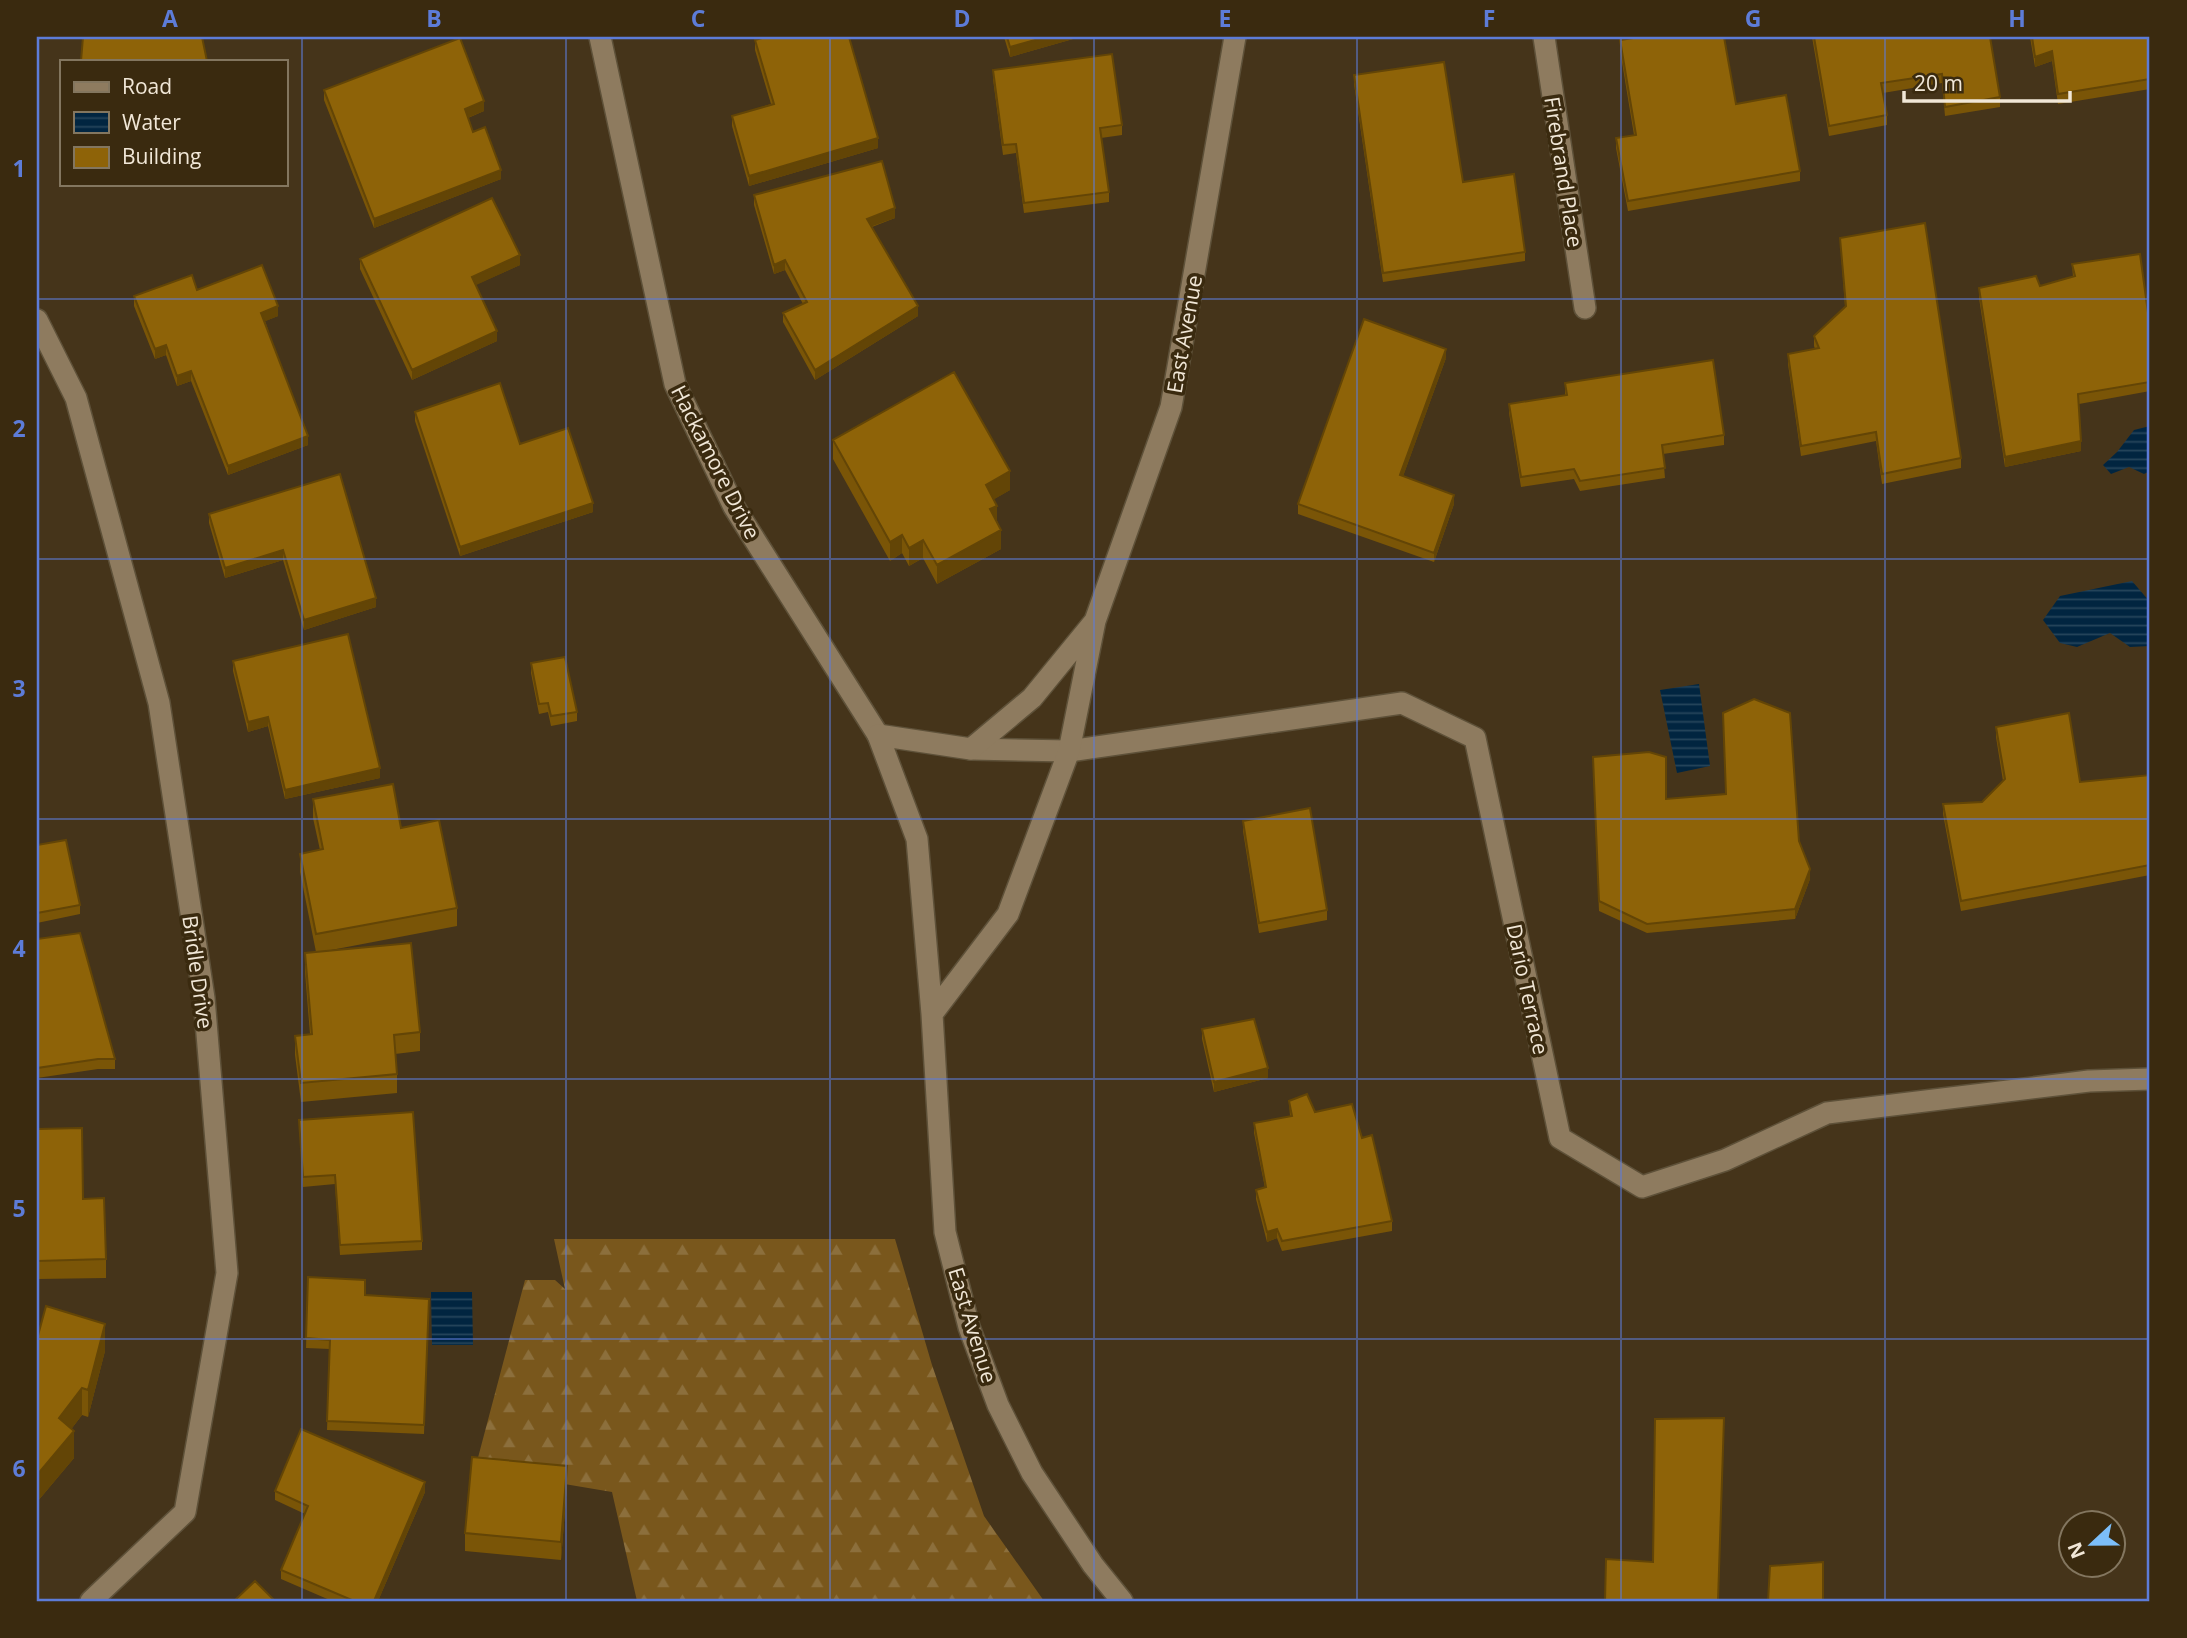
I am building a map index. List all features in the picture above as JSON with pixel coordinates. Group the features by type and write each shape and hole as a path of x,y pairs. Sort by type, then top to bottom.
{"street":[{"name":"Hackamore Drive","path":"600,37 675,384 734,507 878,736"},
{"name":"East Avenue","path":"932,1014 1008,914 1069,751 1095,621 1171,407 1235,37"},
{"name":"Firebrand Place","path":"1544,37 1584,308"},
{"name":"Bridle Drive","path":"37,320 76,398 159,704 204,998 227,1273 185,1512 91,1601"},
{"name":"East Avenue","path":"971,749 1032,698 1095,621"},
{"name":"Dario Terrace","path":"971,749 1069,751 1402,703 1475,738 1560,1138 1642,1187 1725,1160 1828,1113 2089,1081 2150,1079"},
{"path":"878,736 971,749"},
{"name":"East Avenue","path":"878,736 917,839 932,1014 945,1232 969,1327 998,1405 1032,1473 1093,1565 1122,1601"}],"green space":[{"path":"554,1239 895,1239 932,1365 984,1516 1044,1601 637,1601 612,1492 475,1469 525,1280 555,1280 565,1289"}],"water":[{"path":"2150,426 2150,471 2144,474 2129,467 2111,474 2103,465 2134,430"},
{"path":"2132,581 2150,602 2150,646 2130,647 2110,633 2077,647 2060,643 2043,620 2060,596"},
{"path":"1699,684 1710,766 1677,773 1660,690"},
{"path":"431,1292 472,1292 473,1345 432,1345"}],"building":[{"path":"83,37 202,37 207,60 81,60"},
{"path":"766,37 849,37 878,138 749,176 732,116 774,104 755,40"},
{"path":"1007,37 1046,37 1010,47"},
{"path":"1640,37 1724,37 1736,104 1786,95 1800,171 1628,201 1616,138 1636,135 1620,40"},
{"path":"1814,37 1990,37 2000,97 1945,107 1942,74 1881,83 1887,115 1829,126"},
{"path":"2032,37 2150,37 2150,79 2058,94 2052,51 2035,57"},
{"path":"460,38 484,101 465,109 473,132 485,127 501,170 374,219 324,90"},
{"path":"1112,54 1122,125 1100,128 1109,192 1024,203 1016,144 1003,145 993,70"},
{"path":"1444,62 1463,182 1514,174 1525,252 1383,273 1354,75"},
{"path":"882,161 895,208 867,219 918,306 815,370 783,313 807,302 785,260 774,265 754,195"},
{"path":"492,198 520,255 472,277 497,331 412,370 360,259"},
{"path":"1925,223 1961,458 1882,474 1876,432 1801,446 1788,354 1819,348 1814,336 1846,306 1840,238"},
{"path":"2140,254 2150,327 2150,382 2078,394 2081,441 2005,457 1979,288 2036,276 2040,286 2075,276 2072,264"},
{"path":"262,265 278,306 261,313 308,436 228,466 191,371 177,376 166,345 155,349 134,296 192,275 197,290"},
{"path":"1364,319 1446,349 1400,475 1454,495 1434,553 1298,504"},
{"path":"1713,360 1724,435 1662,445 1665,468 1580,481 1574,469 1521,477 1509,404 1567,395 1565,383"},
{"path":"954,372 1010,471 986,485 997,506 990,509 1001,530 937,565 923,540 909,548 902,535 890,542 833,440"},
{"path":"500,383 520,444 568,428 593,503 460,547 415,412"},
{"path":"340,474 376,598 304,620 283,550 225,568 209,514"},
{"path":"348,634 380,768 285,790 268,717 248,722 233,661"},
{"path":"565,657 577,712 551,716 548,703 539,704 531,663"},
{"path":"1754,699 1790,713 1799,841 1810,869 1795,909 1647,924 1599,901 1593,757 1649,752 1666,757 1666,799 1726,794 1723,713"},
{"path":"2069,713 2080,782 2150,775 2150,865 1961,901 1943,804 1982,802 2005,779 1996,727"},
{"path":"393,784 401,828 439,820 457,908 316,934 300,854 323,849 313,799"},
{"path":"1310,808 1327,910 1259,923 1243,821"},
{"path":"66,840 80,905 37,913 37,845"},
{"path":"80,933 115,1059 37,1068 37,939"},
{"path":"411,943 420,1032 394,1035 397,1074 301,1083 295,1036 312,1034 305,953"},
{"path":"1254,1019 1268,1068 1214,1082 1202,1029"},
{"path":"1307,1094 1315,1112 1352,1104 1362,1138 1372,1135 1392,1221 1282,1241 1277,1229 1267,1232 1256,1190 1266,1187 1254,1123 1292,1116 1289,1101"},
{"path":"413,1112 422,1241 340,1245 335,1175 303,1177 299,1120"},
{"path":"82,1128 83,1199 104,1198 106,1259 37,1261 37,1129"},
{"path":"308,1277 365,1280 365,1295 429,1299 424,1425 327,1421 330,1340 306,1338"},
{"path":"46,1306 105,1324 88,1390 82,1388 59,1418 74,1431 37,1475 37,1339"},
{"path":"1724,1418 1718,1601 1605,1601 1606,1559 1653,1562 1655,1419"},
{"path":"301,1429 425,1482 374,1601 354,1601 281,1570 308,1506 275,1491"},
{"path":"472,1457 567,1466 561,1542 465,1533"},
{"path":"1823,1562 1823,1601 1768,1601 1770,1566"},
{"path":"255,1581 275,1601 234,1601"}]}
